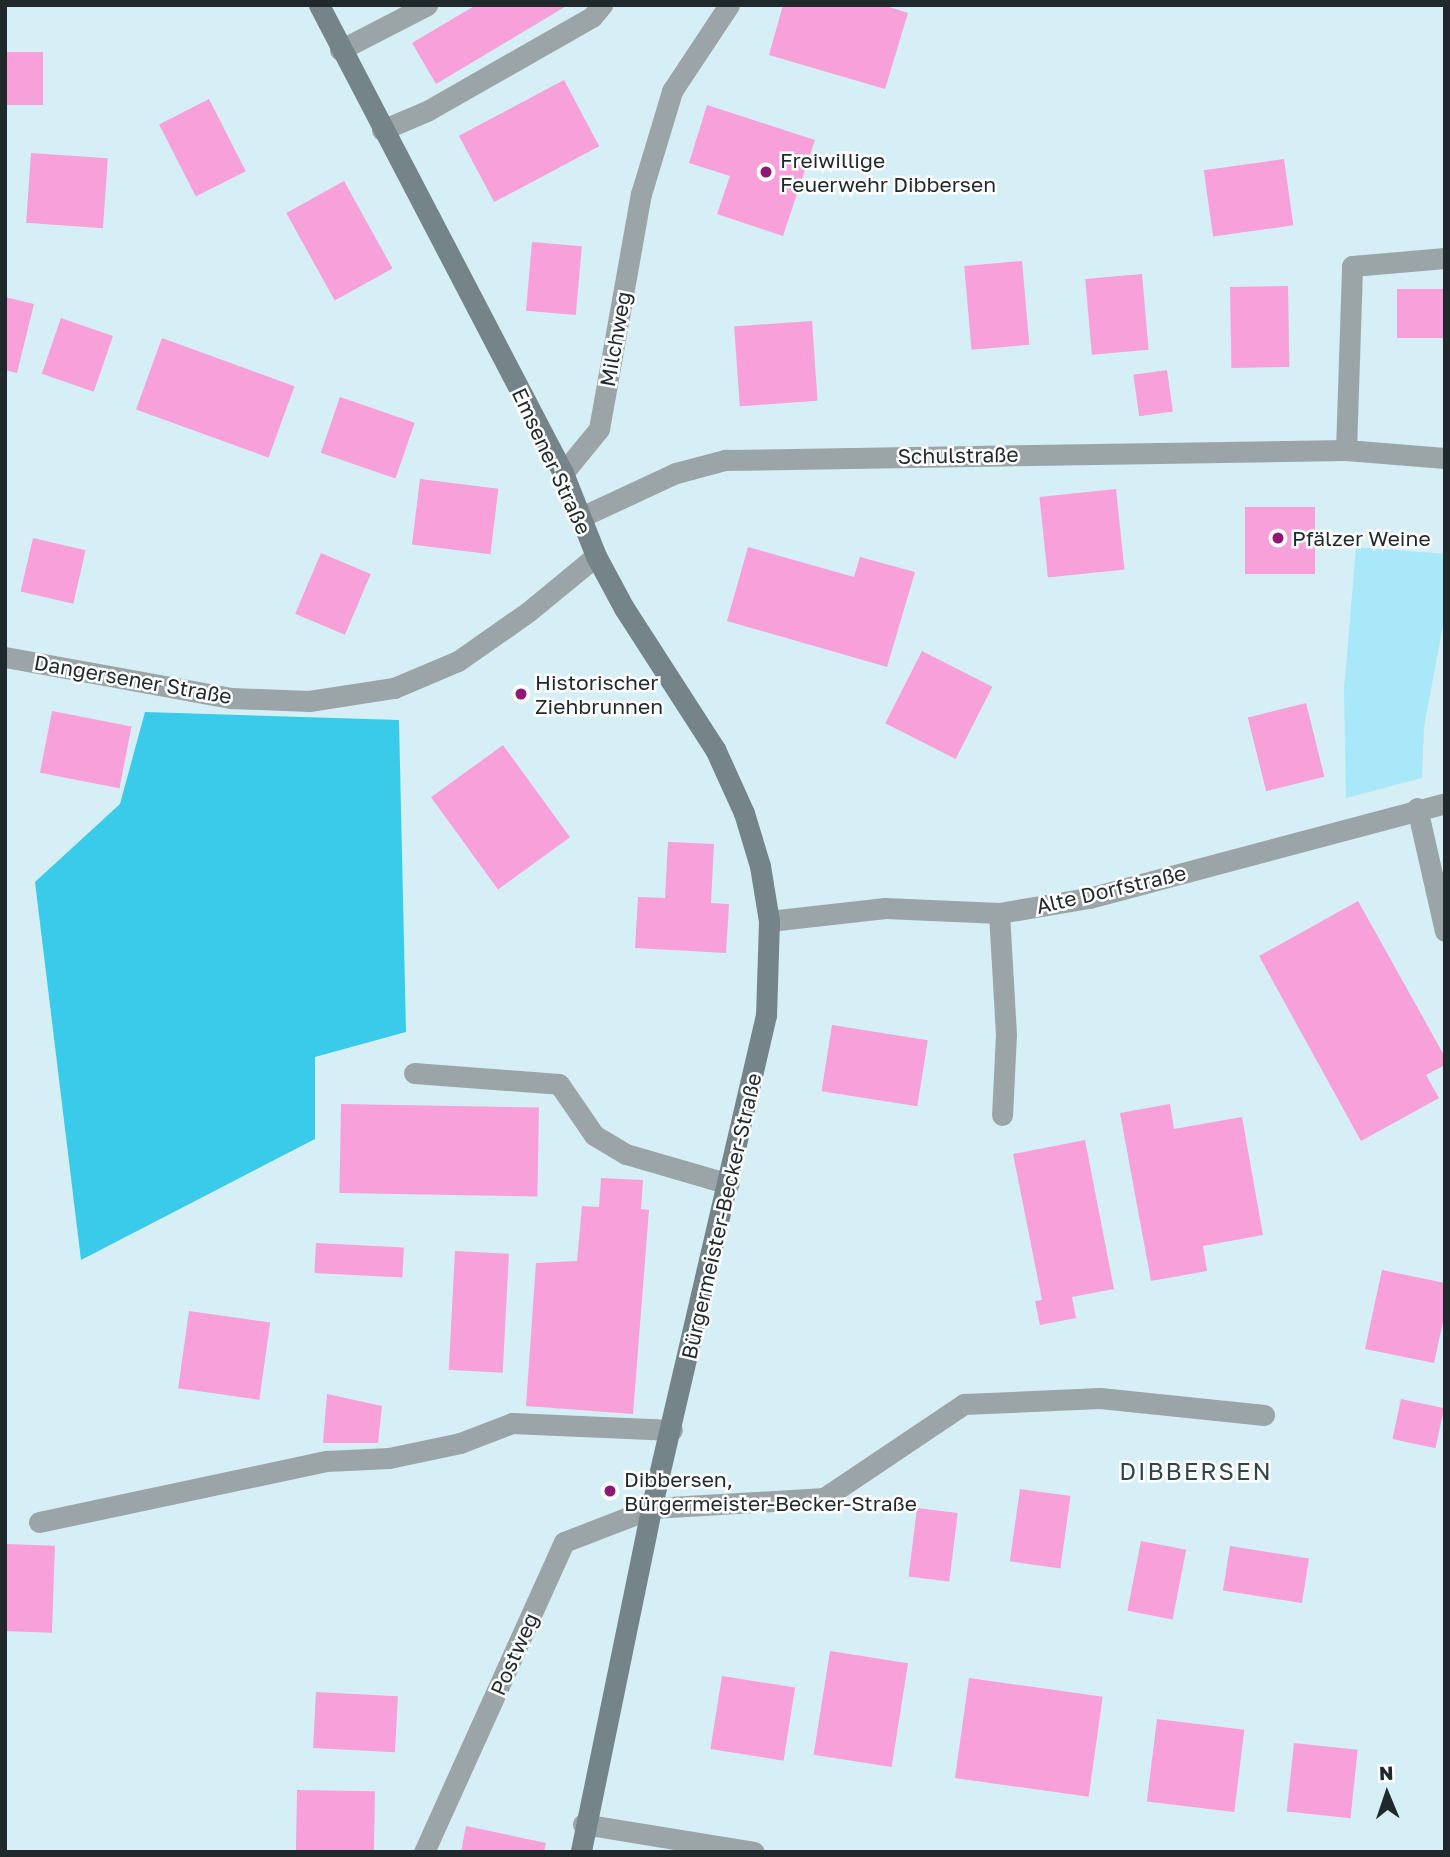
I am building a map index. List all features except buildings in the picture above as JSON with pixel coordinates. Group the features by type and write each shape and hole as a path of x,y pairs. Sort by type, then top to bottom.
{"street":[{"name":"Emsener Straße","path":"319,5 340,50 563,473 596,556 624,608 715,749 744,813 760,866 769,921"},
{"path":"340,50 427,5"},
{"path":"382,130 427,110 592,17 602,5"},
{"name":"Milchweg","path":"563,473 599,429 641,194 677,80 729,5"},
{"path":"1346,450 1352,266 1445,258"},
{"name":"Schulstraße","path":"581,517 676,473 725,460 1346,450 1445,458"},
{"name":"Dangersener Straße","path":"5,657 231,698 309,701 394,688 457,661 528,612 596,556"},
{"name":"Alte Dorfstraße","path":"769,921 885,908 999,913 1089,898 1417,808 1445,803"},
{"path":"1417,808 1445,931"},
{"path":"999,913 1006,1034 1002,1115"},
{"name":"Bürgermeister-Becker-Straße","path":"581,1852 583,1824 652,1508 766,1015 769,921"},
{"path":"414,1073 559,1084 594,1135 626,1154 729,1184"},
{"path":"652,1508 824,1499 964,1404 1100,1398 1264,1415"},
{"path":"39,1522 327,1461 401,1455 460,1443 512,1423 671,1430"},
{"name":"Postweg","path":"424,1852 564,1542 652,1508"},
{"path":"583,1824 754,1852"}],"shaded area":[{"path":"1356,547 1445,554 1445,615 1424,727 1422,778 1346,798 1344,690"},
{"path":"145,712 399,720 406,1032 315,1057 315,1139 81,1260 35,882 120,804"}],"place":[{"name":"Freiwillige Feuerwehr Dibbersen","path":"766,172"},
{"name":"Pfälzer Weine","path":"1278,538"},
{"name":"Historischer Ziehbrunnen","path":"521,694"},
{"name":"Dibbersen, Bürgermeister-Becker-Straße","path":"610,1491"}],"district":[{"name":"DIBBERSEN","path":"1196,1471"}]}
